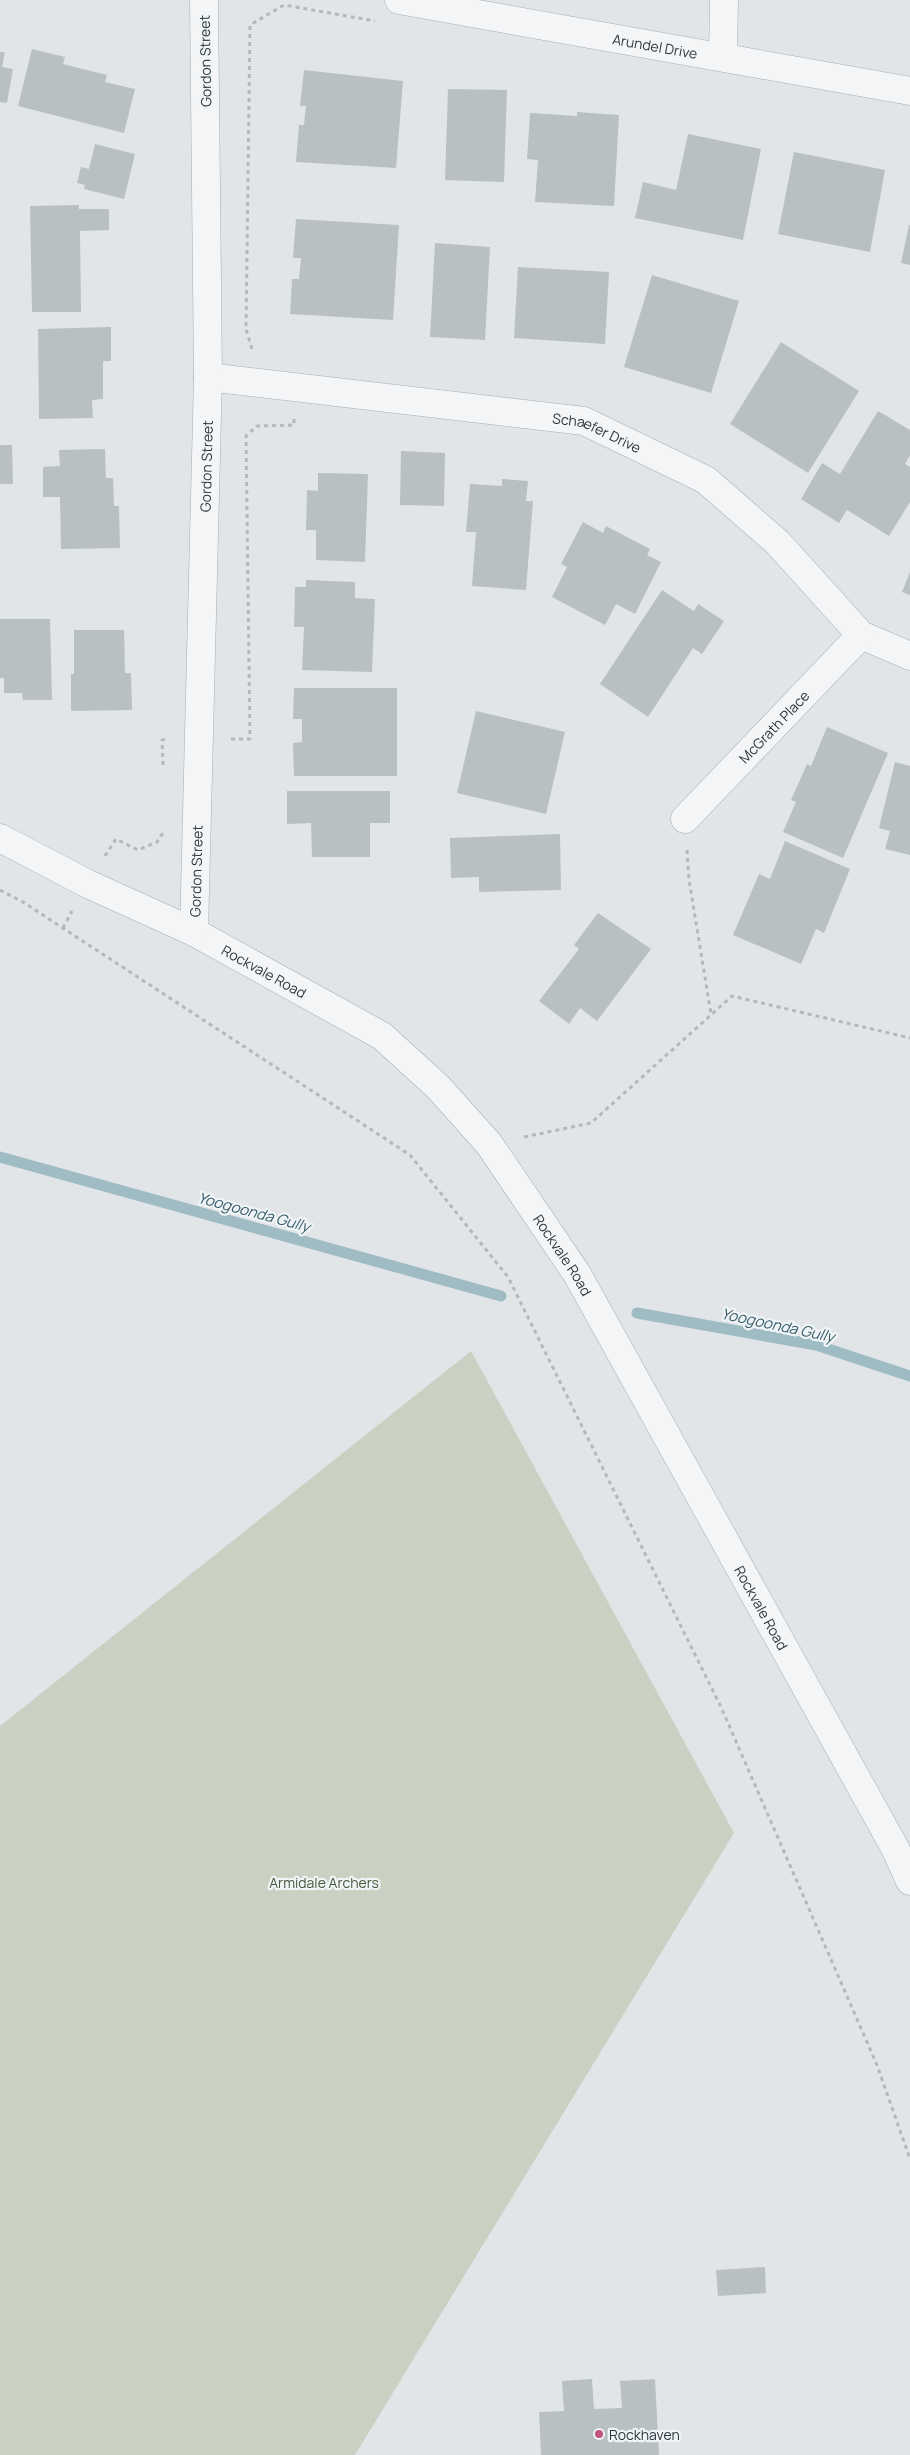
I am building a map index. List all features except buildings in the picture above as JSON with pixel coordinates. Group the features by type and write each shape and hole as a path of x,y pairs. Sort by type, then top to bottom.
{"street":[{"name":"Gordon Street","path":"194,932 208,376 204,0"},
{"name":"Arundel Drive","path":"399,0 910,91"},
{"path":"724,0 724,58"},
{"name":"Schaefer Drive","path":"208,376 584,421 706,480 778,543 860,635 910,656"},
{"name":"McGrath Place","path":"685,819 860,635"},
{"name":"Rockvale Road","path":"0,838 88,884 194,932 382,1036 438,1087 489,1144 577,1274 891,1839 910,1882"}],"path":[{"path":"254,356 246,329 250,25 284,5 382,22"},
{"path":"241,739 250,739 246,436 256,426 294,425 294,415"},
{"path":"163,769 162,740 173,739"},
{"path":"104,856 116,839 138,850 157,842 166,828"},
{"path":"690,880 711,1014"},
{"path":"0,890 23,902 410,1155 508,1277 721,1707 876,2065 910,2159"},
{"path":"63,928 70,914"},
{"path":"489,1144 590,1123 732,996 910,1038"}],"green space":[{"name":"Armidale Archers","path":"471,1351 734,1833 355,2455 0,2455 0,1726"}],"waterway":[{"name":"Yoogoonda Gully","path":"0,1157 501,1296"},
{"name":"Yoogoonda Gully","path":"637,1313 816,1345 910,1376"}],"place":[{"name":"Rockhaven","path":"599,2434"}]}
